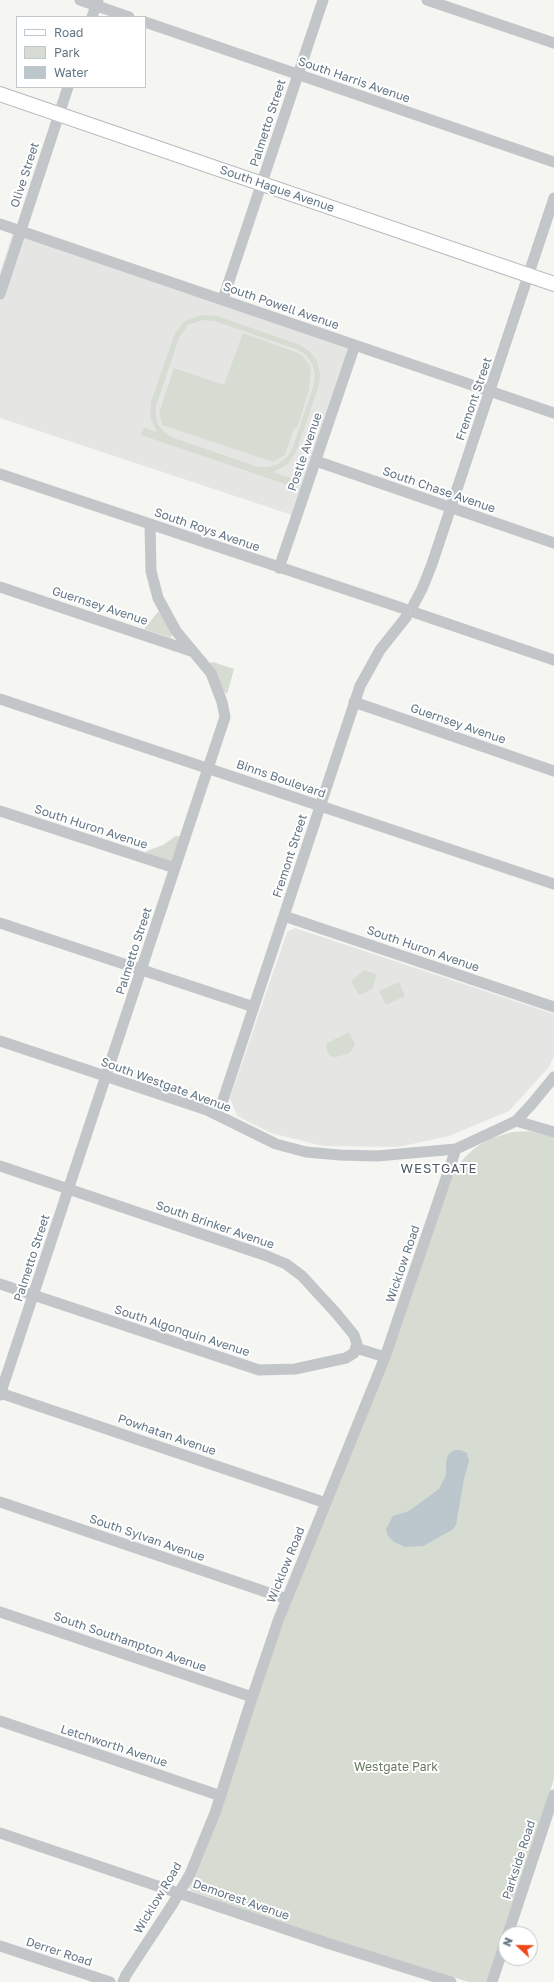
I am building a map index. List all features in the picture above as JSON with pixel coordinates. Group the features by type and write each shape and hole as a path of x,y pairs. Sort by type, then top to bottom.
{"main road":[{"name":"South Hague Avenue","path":"0,94 554,284"}],"street":[{"path":"80,0 97,3 127,16"},
{"name":"Palmetto Street","path":"223,299 323,0"},
{"path":"427,0 554,43"},
{"path":"92,16 97,3"},
{"name":"South Harris Avenue","path":"146,22 554,162"},
{"name":"Olive Street","path":"0,294 68,88"},
{"name":"Fremont Street","path":"218,1115 354,702 360,686 376,657 410,611 422,589 451,508 554,198"},
{"name":"South Powell Avenue","path":"0,224 554,413"},
{"name":"Postle Avenue","path":"279,568 355,346"},
{"name":"South Chase Avenue","path":"316,462 554,543"},
{"name":"South Roys Avenue","path":"0,474 554,660"},
{"name":"Palmetto Street","path":"0,1394 225,717 222,702 210,673 176,631 158,598 151,571 150,524"},
{"name":"Guernsey Avenue","path":"0,587 191,650"},
{"name":"Binns Boulevard","path":"0,699 554,884"},
{"name":"Guernsey Avenue","path":"354,702 554,771"},
{"name":"South Huron Avenue","path":"0,811 175,868"},
{"name":"South Huron Avenue","path":"284,916 554,1007"},
{"path":"0,923 254,1007"},
{"name":"South Westgate Avenue","path":"0,1041 218,1115 276,1144 306,1152 377,1156 456,1149 516,1121"},
{"path":"554,1077 516,1121 554,1132"},
{"name":"Wicklow Road","path":"123,1982 190,1874 216,1813 252,1697 287,1599 385,1357 456,1149"},
{"name":"South Brinker Avenue","path":"0,1166 267,1256 286,1264 302,1276 336,1313 354,1335 357,1344 356,1348"},
{"name":"South Algonquin Avenue","path":"0,1284 259,1370 295,1369 346,1358 354,1353 356,1348"},
{"path":"356,1348 385,1357"},
{"name":"Powhatan Avenue","path":"0,1394 326,1503"},
{"name":"South Sylvan Avenue","path":"0,1502 287,1599"},
{"name":"South Southampton Avenue","path":"0,1612 252,1697"},
{"name":"Letchworth Avenue","path":"0,1721 221,1796"},
{"name":"Parkside Road","path":"511,1926 554,1795"},
{"name":"Demorest Avenue","path":"0,1833 327,1943 451,1982"},
{"name":"Derrer Road","path":"0,1946 110,1982"},
{"path":"492,1982 498,1964"}],"shaded area":[{"path":"13,232 351,347 295,516 0,418 0,272"},
{"path":"295,928 554,1014 554,1056 549,1067 509,1111 449,1136 398,1147 323,1146 271,1133 237,1116 230,1098 287,932"}],"green space":[{"path":"202,315 217,316 300,345 310,352 317,361 320,373 319,385 296,452 288,464 273,472 297,480 294,487 141,435 144,428 157,432 150,417 151,402 175,333 185,321","holes":["202,320 215,321 298,350 306,355 312,364 315,374 314,384 293,447 288,456 278,464 268,467 258,467 174,438 164,432 158,424 156,406 179,338 188,325"]},
{"path":"243,333 301,354 311,367 309,390 297,428 294,428 285,455 273,462 162,425 159,413 174,368 224,385"},
{"path":"158,612 160,612 172,633 171,638 144,629"},
{"path":"213,662 234,669 227,694 223,691 209,666 210,663"},
{"path":"176,836 179,836 180,838 171,862 146,853 147,851 163,845"},
{"path":"364,970 374,973 376,978 372,989 359,995 352,983 353,979"},
{"path":"399,982 405,996 386,1005 379,991"},
{"path":"349,1032 355,1044 350,1053 336,1057 330,1056 326,1049 327,1043"},
{"name":"Westgate Park","path":"529,1131 554,1137 554,1779 506,1926 498,1926 498,1950 488,1980 487,1982 469,1982 293,1927 192,1891 189,1888 259,1687 451,1178 464,1158 475,1148 489,1139 512,1132"}],"water":[{"path":"454,1450 460,1450 467,1453 469,1461 464,1479 456,1525 452,1530 423,1546 405,1547 394,1542 388,1536 386,1529 393,1516 409,1511 439,1489 446,1475 446,1462 448,1455"}],"district":[{"name":"WESTGATE","path":"439,1169"}]}
